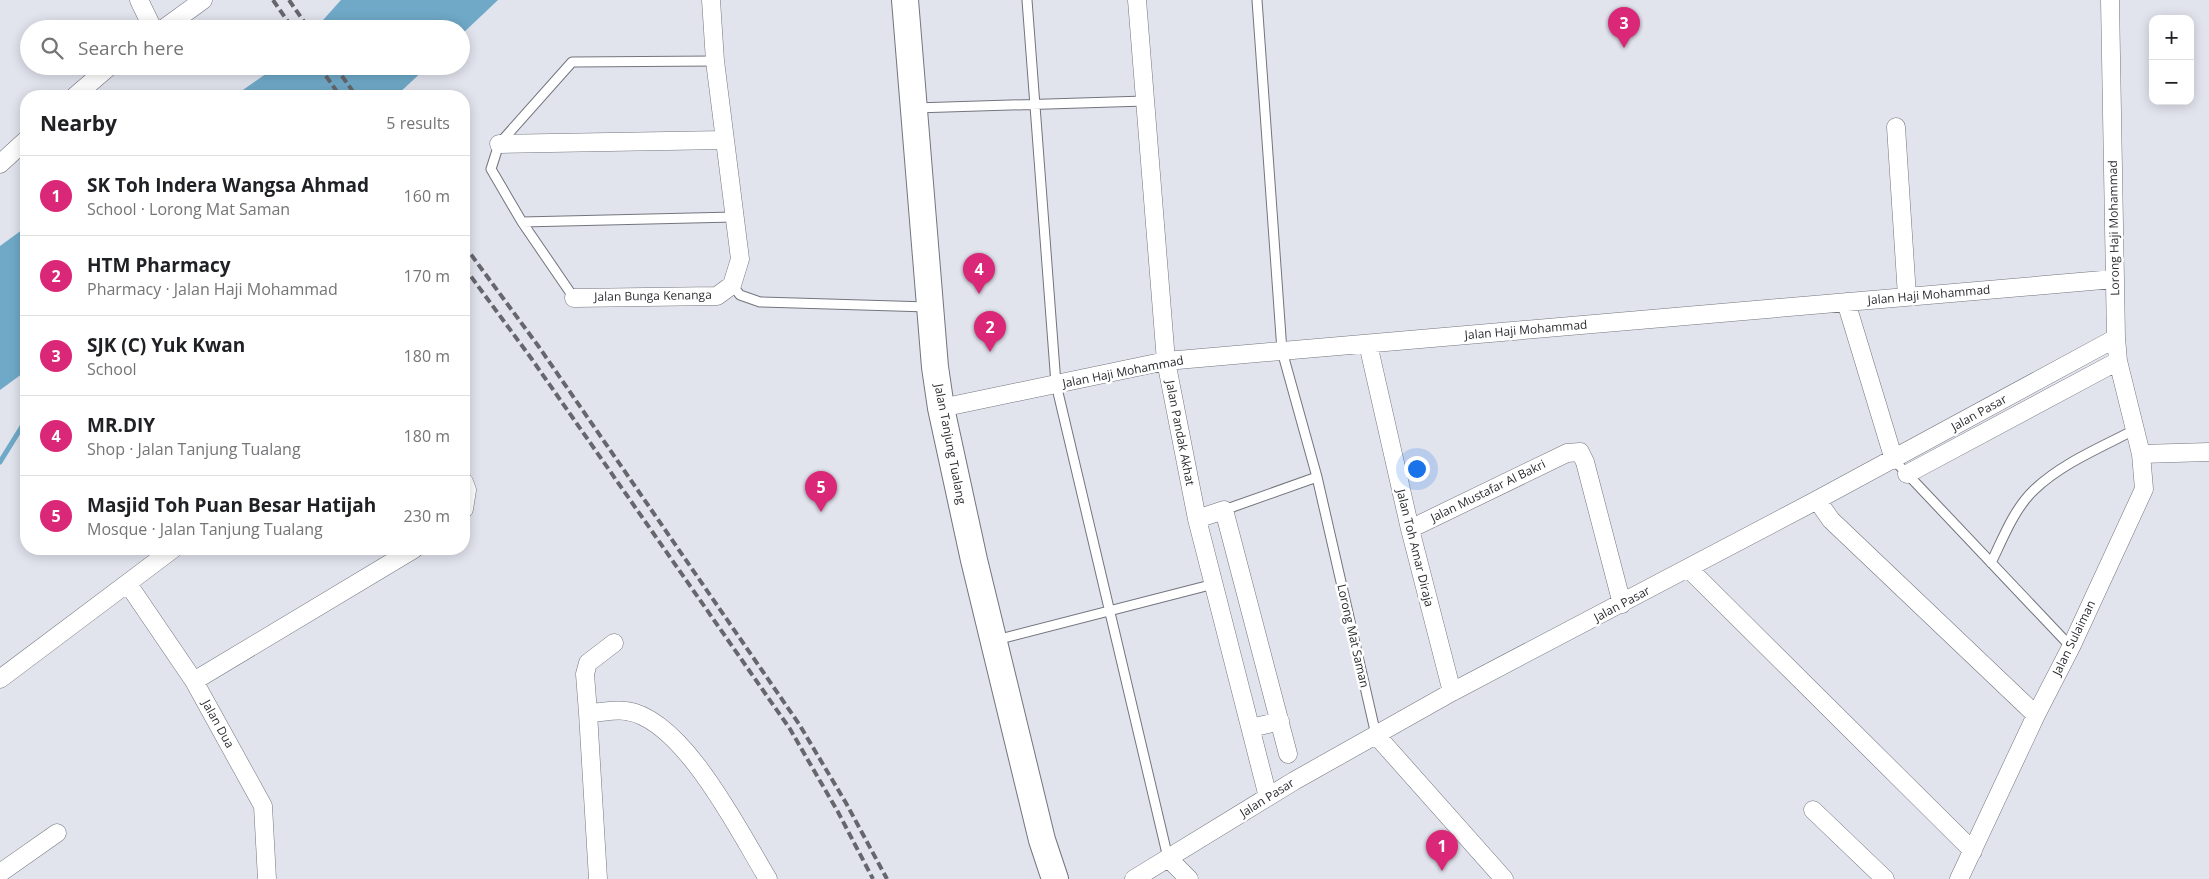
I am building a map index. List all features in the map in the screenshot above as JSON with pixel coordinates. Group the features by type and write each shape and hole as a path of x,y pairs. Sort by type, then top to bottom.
{"main road":[{"name":"Jalan Tanjung Tualang","path":"905,0 930,307 941,408 1042,840 1055,879"}],"street":[{"path":"140,0 149,20"},
{"path":"175,20 203,0"},
{"path":"711,0 715,61 740,259 732,285"},
{"name":"Jalan Pandak Akhat","path":"1137,0 1166,361 1197,519 1268,797"},
{"name":"Lorong Haji Mohammad","path":"2110,0 2116,338 2118,361 2141,454"},
{"path":"82,90 100,75"},
{"path":"1896,127 1907,296"},
{"path":"500,144 724,140"},
{"path":"0,164 20,146"},
{"name":"Jalan Haji Mohammad","path":"941,408 1166,361 2114,278"},
{"name":"Jalan Bunga Kenanga","path":"574,298 717,296 732,285"},
{"path":"1846,302 1894,460"},
{"name":"Jalan Pasar","path":"1134,879 1268,797 1452,692 1894,460 2116,338"},
{"name":"Jalan Toh Amar Diraja","path":"1368,344 1410,529 1452,692"},
{"path":"1907,474 2118,361"},
{"name":"Jalan Mustafar Al Bakri","path":"1410,529 1567,453 1580,452 1585,462 1622,604"},
{"path":"2141,454 2209,452"},
{"name":"Jalan Sulaiman","path":"1959,879 2036,715 2071,647 2144,489 2141,454"},
{"path":"1817,500 1830,520 2036,715"},
{"path":"1197,519 1224,510 1288,754"},
{"path":"0,678 165,555"},
{"path":"194,681 404,555"},
{"path":"1689,569 1973,851"},
{"name":"Jalan Dua","path":"128,584 194,681 263,806 267,879"},
{"path":"598,879 585,674 588,663 614,643"},
{"path":"588,713 626,711 654,721 682,746 718,796 768,879"},
{"path":"1251,728 1280,721"},
{"name":"Lorong Mat Saman","path":"1376,734 1504,879"},
{"path":"1813,810 1885,879"},
{"path":"0,873 57,833"},
{"path":"1168,858 1189,879"}],"lane":[{"path":"1027,0 1056,384 1168,858"},
{"name":"Lorong Mat Saman","path":"1257,0 1282,351 1317,477 1376,734"},
{"path":"574,298 522,222 491,169 500,144 572,62 715,61"},
{"path":"914,108 1145,101"},
{"path":"522,222 734,217"},
{"path":"732,285 740,295 760,302 930,307"},
{"path":"1991,563 2010,523 2032,491 2054,473 2136,429"},
{"path":"1894,460 2071,647"},
{"path":"1224,510 1317,477"},
{"path":"994,640 1214,584"}],"water":[{"path":"341,0 498,0 470,26 470,20 323,20"},
{"path":"264,75 418,75 402,90 243,90"},
{"path":"20,231 20,375 0,390 0,246"}],"waterway":[{"path":"0,462 20,430"}],"railway":[{"path":"273,0 287,20"},
{"path":"289,0 303,20"},
{"path":"325,75 336,90"},
{"path":"341,75 352,90"},
{"path":"470,253 539,347 799,724 846,803 887,879"},
{"path":"470,275 531,358 790,729 838,812 873,879"}],"place":[{"name":"SJK (C) Yuk Kwan","path":"1624,48"},
{"name":"MR.DIY","path":"979,294"},
{"name":"HTM Pharmacy","path":"990,352"},
{"name":"Masjid Toh Puan Besar Hatijah","path":"821,512"},
{"name":"SK Toh Indera Wangsa Ahmad","path":"1442,871"}]}
